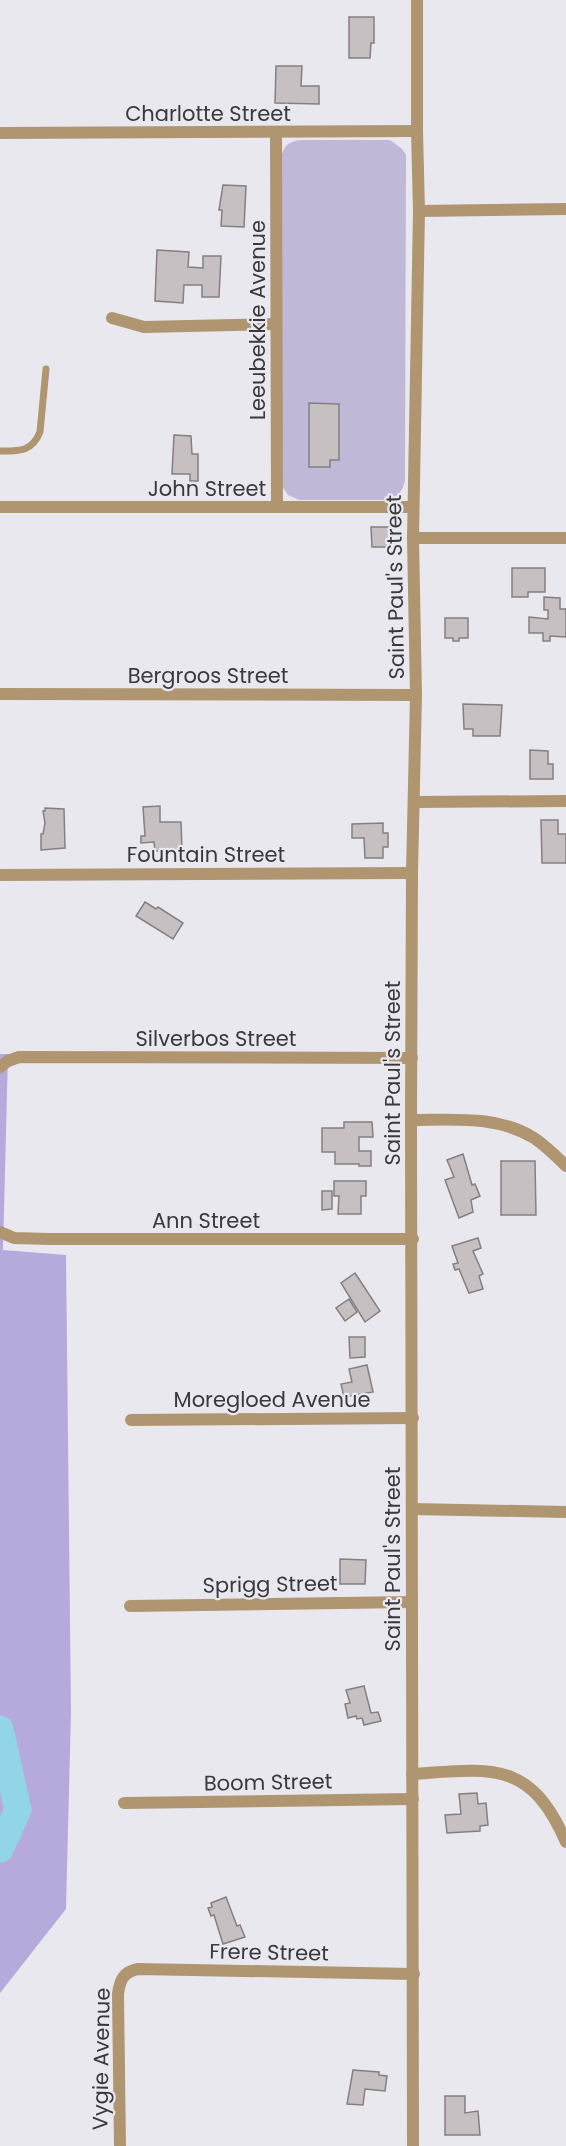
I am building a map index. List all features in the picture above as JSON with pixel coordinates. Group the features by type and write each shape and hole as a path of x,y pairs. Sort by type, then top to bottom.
{"street":[{"name":"Saint Paul's Street","path":"413,2146 411,1120 412,873 416,695 413,507 419,211 417,0"},
{"name":"Charlotte Street","path":"0,133 417,131"},
{"name":"Leeubekkie Avenue","path":"276,132 277,507"},
{"path":"419,211 566,209"},
{"path":"112,318 144,327 276,324"},
{"name":"John Street","path":"0,507 413,507"},
{"path":"413,538 566,538"},
{"name":"Bergroos Street","path":"0,694 416,695"},
{"path":"415,802 566,801"},
{"name":"Fountain Street","path":"0,875 412,873"},
{"name":"Silverbos Street","path":"0,1067 19,1057 412,1059"},
{"path":"411,1120 484,1120 505,1124 534,1138 566,1166"},
{"name":"Ann Street","path":"0,1232 14,1238 49,1239 412,1239"},
{"name":"Moregloed Avenue","path":"131,1420 413,1418"},
{"path":"411,1509 566,1512"},
{"name":"Sprigg Street","path":"130,1606 411,1602"},
{"path":"412,1774 489,1771 515,1778 527,1785 545,1802 556,1819 566,1842"},
{"name":"Boom Street","path":"124,1803 412,1799"},
{"name":"Frere Street","path":"124,1974 138,1969 414,1974"},
{"name":"Vygie Avenue","path":"120,2146 118,1994 124,1974"}],"lane":[{"path":"0,451 23,451 37,440 40,432 46,369"}],"shaded area":[{"path":"299,140 390,140 406,155 405,480 400,493 388,500 299,500 288,495 280,483 282,154 288,144"},
{"path":"0,1054 8,1054 3,1250 66,1255 71,1712 66,1909 0,1993"}],"building":[{"path":"349,17 374,17 374,43 371,43 370,58 349,58"},
{"path":"276,66 302,66 301,86 319,86 319,104 275,103"},
{"path":"223,185 246,186 244,227 221,226 222,210 219,210"},
{"path":"157,250 189,252 188,267 203,268 203,256 221,256 219,297 202,297 202,285 184,285 183,303 155,301"},
{"path":"309,403 339,404 339,460 330,460 330,467 309,467"},
{"path":"174,435 191,436 192,454 198,454 198,481 190,481 190,474 172,474"},
{"path":"371,527 389,527 389,547 372,547"},
{"path":"512,568 545,568 545,592 528,592 528,597 512,597"},
{"path":"544,597 560,598 560,609 566,609 566,637 550,636 550,641 543,641 543,633 529,633 529,617 548,619 548,610 544,610"},
{"path":"445,618 468,618 468,638 453,641 453,638 445,638"},
{"path":"463,704 502,705 500,736 473,736 473,729 464,729"},
{"path":"530,750 548,751 548,764 553,764 553,779 530,779"},
{"path":"160,806 160,822 181,822 182,850 155,851 154,842 141,843 141,836 145,836 143,807"},
{"path":"45,808 64,809 65,848 41,850"},
{"path":"541,820 558,820 558,834 566,834 566,863 542,863"},
{"path":"383,823 383,833 388,833 388,847 383,847 383,858 365,858 364,838 352,838 352,824"},
{"path":"145,902 156,909 158,907 183,923 173,939 136,916"},
{"path":"344,1122 372,1122 373,1137 359,1137 359,1151 371,1151 371,1166 335,1164 335,1152 322,1152 322,1128 344,1128"},
{"path":"463,1154 472,1185 475,1184 480,1196 471,1200 473,1212 459,1218 445,1180 454,1177 447,1160"},
{"path":"501,1161 535,1161 536,1215 501,1215"},
{"path":"334,1181 366,1181 366,1196 361,1196 361,1214 338,1214 339,1196 334,1196"},
{"path":"322,1191 332,1191 332,1209 322,1210"},
{"path":"478,1238 481,1248 473,1251 483,1274 479,1276 483,1289 469,1293 459,1269 455,1270 453,1264 458,1263 452,1246"},
{"path":"355,1273 380,1311 365,1322 341,1283"},
{"path":"349,1299 357,1312 345,1321 336,1308"},
{"path":"349,1337 365,1337 365,1357 350,1358"},
{"path":"367,1365 373,1392 344,1397 341,1384 352,1382 349,1369"},
{"path":"340,1559 366,1560 365,1584 340,1584"},
{"path":"364,1686 371,1713 378,1712 381,1721 364,1725 362,1718 357,1719 356,1716 348,1718 345,1704 350,1703 346,1690"},
{"path":"477,1793 478,1804 486,1803 488,1825 480,1826 480,1831 447,1833 445,1815 461,1814 459,1794"},
{"path":"226,1897 237,1926 240,1925 245,1937 223,1944 214,1915 211,1916 208,1908 212,1907 211,1903"},
{"path":"353,2070 379,2072 379,2075 387,2076 385,2091 365,2089 363,2105 347,2104"},
{"path":"445,2096 465,2096 465,2113 478,2111 480,2135 445,2135"}],"waterway":[{"path":"0,1729 18,1810 0,1849"}]}
